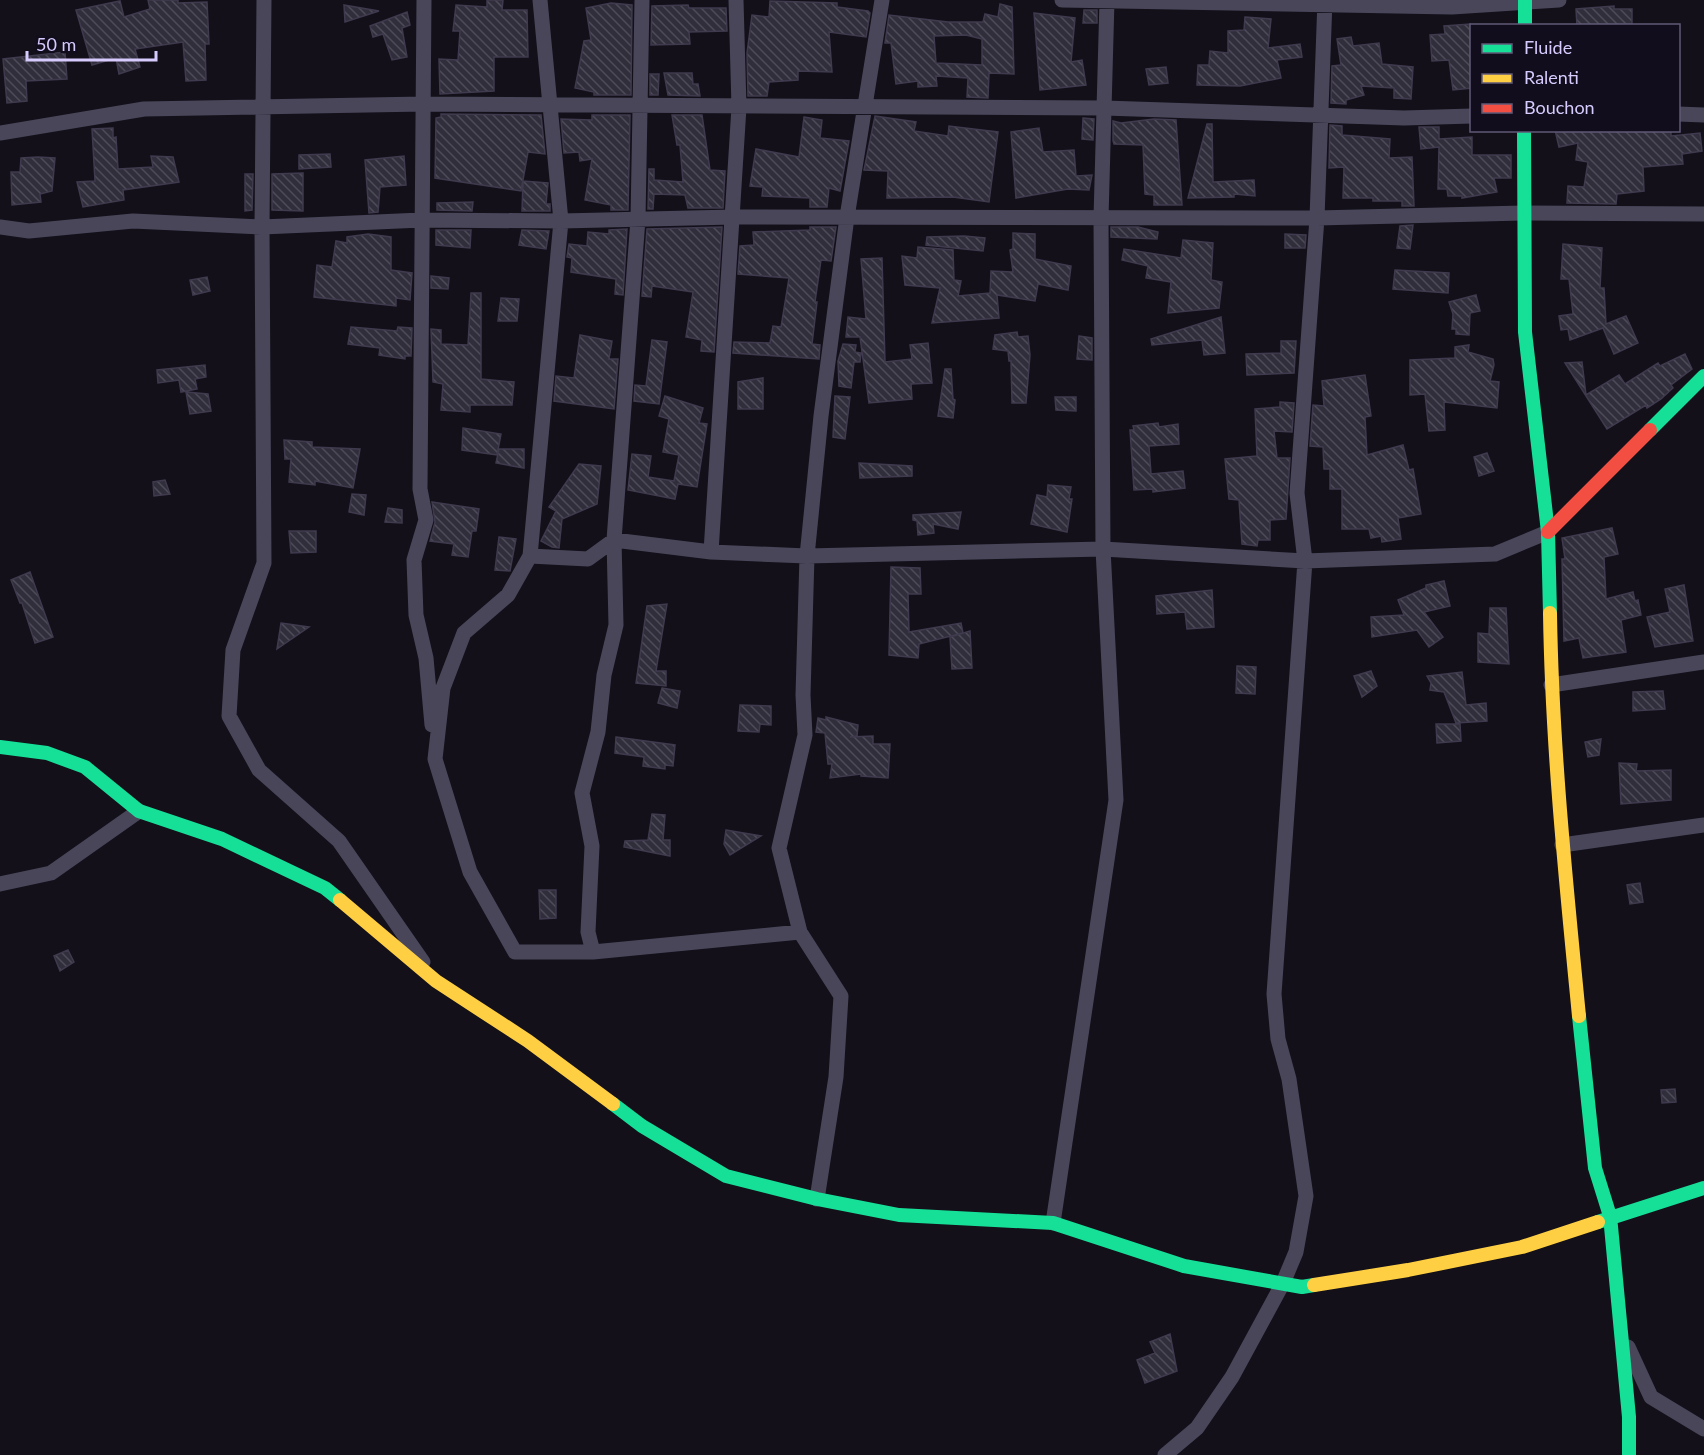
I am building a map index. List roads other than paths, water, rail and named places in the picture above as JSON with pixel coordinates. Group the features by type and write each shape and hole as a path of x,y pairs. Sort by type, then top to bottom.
{"street":[{"path":"264,0 262,227 264,562 233,650 229,716 259,770 339,841 436,981"},
{"path":"424,0 420,489 426,520 414,560 416,615 426,658 435,759 470,872 515,952 592,952 800,932"},
{"path":"435,759 442,688 464,633 508,595 530,556 561,221 540,0"},
{"path":"592,952 588,933 592,846 582,793 598,732 604,675 616,625 614,540 638,219 642,0"},
{"path":"711,552 734,217 739,107 736,0"},
{"path":"817,1199 836,1077 841,996 800,932 779,848 805,735 803,695 807,556 821,416 847,216 882,0"},
{"path":"1062,0 1325,2 1452,8 1559,0"},
{"path":"1053,1223 1116,800 1103,549 1101,218 1107,0"},
{"path":"1165,1455 1197,1428 1226,1386 1283,1283 1296,1252 1306,1196 1289,1079 1278,1039 1274,994 1305,561 1297,493 1317,218 1325,2"},
{"path":"1525,2 1525,24"},
{"path":"0,133 144,109 424,104 1104,108 1404,118 1470,116"},
{"path":"1680,114 1704,115"},
{"path":"1524,132 1525,332 1548,532 1551,685 1562,845 1595,1168 1610,1216 1629,1417 1629,1455"},
{"path":"0,227 29,231 133,220 262,227 422,220 561,221 734,217 1317,218 1523,213 1704,214"},
{"path":"530,556 588,558 614,540 711,552 807,556 1103,549 1305,561 1495,554 1548,532 1704,376"},
{"path":"1551,685 1704,662"},
{"path":"0,747 46,753 85,768 139,811 222,839 325,888 436,981 528,1041 642,1126 726,1176 817,1199 899,1215 1053,1223 1184,1266 1302,1287 1408,1270 1522,1247 1610,1216 1704,1188"},
{"path":"0,884 51,873 139,811"},
{"path":"1562,845 1704,825"},
{"path":"1621,1332 1651,1397 1704,1429"}]}
